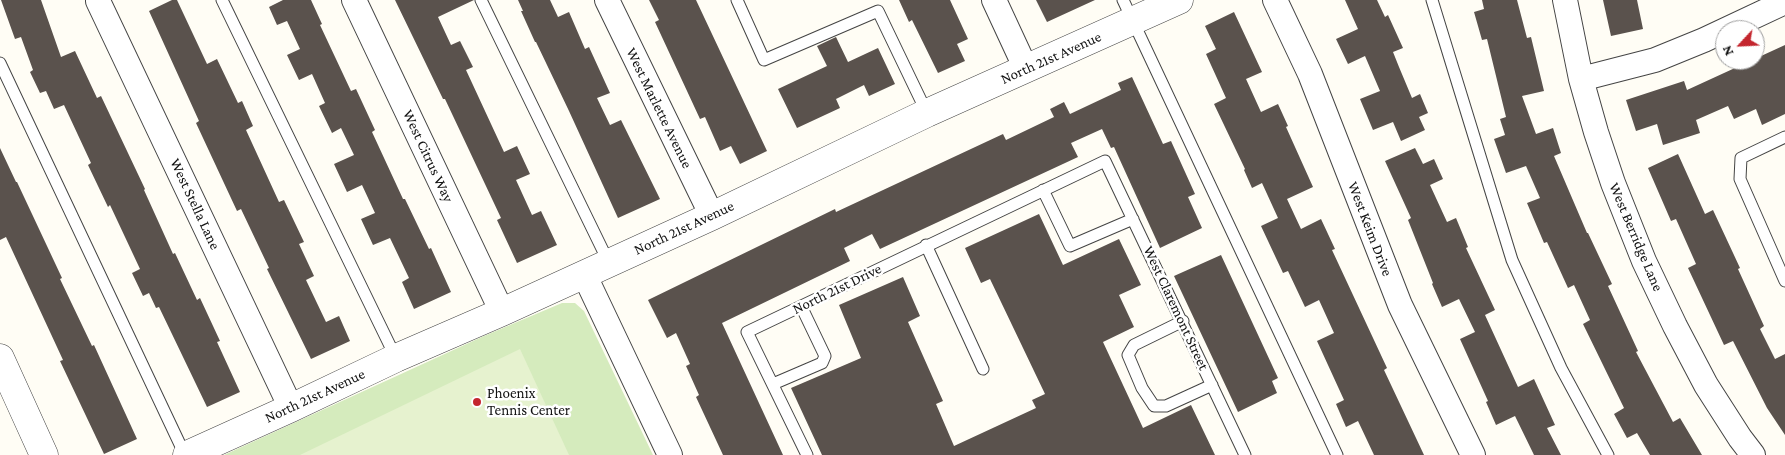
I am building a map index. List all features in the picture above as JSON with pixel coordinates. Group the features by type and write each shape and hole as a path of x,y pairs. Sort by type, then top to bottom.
{"street":[{"name":"West Citrus Way","path":"354,0 502,312"},
{"name":"West Marlette Avenue","path":"607,0 712,216"},
{"path":"994,0 1026,69"},
{"name":"North 21st Avenue","path":"186,455 712,216 927,113 1026,69 1128,10 1179,0"},
{"name":"West Keim Drive","path":"1275,0 1310,74 1400,305 1473,455"},
{"name":"West Berridge Lane","path":"1565,0 1581,79 1596,132 1613,183 1644,260 1706,386 1740,438 1754,455"},
{"name":"West Stella Lane","path":"98,1 291,408"},
{"path":"1581,79 1655,60 1704,40 1785,2"},
{"path":"584,274 670,455"},
{"path":"0,358 44,455"}],"lane":[{"path":"222,0 396,358"},
{"path":"482,0 609,263"},
{"path":"737,0 764,60 878,11 927,113"},
{"path":"1432,0 1512,260 1561,368 1608,455"},
{"path":"1128,10 1337,455"},
{"path":"0,63 186,455"},
{"path":"1785,137 1741,158 1740,179 1785,282"},
{"name":"North 21st Drive","path":"773,384 747,332 1105,161"},
{"name":"West Claremont Street","path":"1105,161 1183,321 1245,455"},
{"path":"1043,190 1070,246 1133,219"},
{"path":"926,245 983,369"},
{"path":"801,306 825,356 822,362 773,384 807,455"},
{"path":"1183,321 1134,345 1128,355 1142,388 1154,406 1166,406 1212,384"}],"green space":[{"path":"562,303 575,303 584,311 653,455 224,455 484,336"},
{"name":"Phoenix Tennis Center","path":"520,349 569,455 300,455"}],"building":[{"path":"1,0 41,0 61,57 75,51 97,98 101,96 173,254 175,253 197,300 200,298 220,341 217,342 240,392 207,407 159,307 156,308 149,293 143,296 132,273 140,269 110,205 108,207 88,165 91,163 64,105 54,109 46,91 40,93 30,72 33,70 21,37 15,39"},
{"path":"172,0 177,0 207,64 217,59 238,103 242,101 253,126 246,130 279,202 284,200 304,242 299,244 314,276 306,280 326,322 339,316 350,341 311,359 267,269 269,268 241,209 237,211 196,123 199,121 149,11"},
{"path":"283,0 311,0 322,24 320,25 351,91 356,89 375,130 372,132 403,199 405,199 429,249 431,248 451,292 414,309 402,282 409,278 390,238 373,245 361,219 375,213 362,185 347,192 334,164 354,155 341,128 332,133 319,106 325,103 312,74 299,80 287,55 300,49 287,21 277,25 269,7"},
{"path":"395,0 474,0 438,17 451,45 460,41 473,67 466,70 504,152 517,146 530,174 516,180 532,215 541,211 557,245 517,263 497,220 501,218 445,99 443,99"},
{"path":"518,0 550,0 558,17 569,12 585,49 589,47 610,93 597,98 610,125 621,120 660,199 618,218 535,42"},
{"path":"649,0 696,0 767,151 740,164 731,146 720,151 705,117 700,119 655,22 659,20"},
{"path":"899,0 950,0 968,39 957,44 965,61 938,73 912,20 909,22"},
{"path":"1036,0 1095,0 1047,22"},
{"path":"1345,0 1377,0 1385,17 1388,15 1403,48 1393,52 1399,67 1412,98 1420,94 1428,113 1419,117 1425,130 1401,141 1393,122 1373,130 1360,99 1380,91 1365,56 1348,64 1336,39 1358,29"},
{"path":"1482,0 1517,0 1527,38 1531,37 1544,91 1522,96 1536,134 1553,128 1561,153 1554,156 1587,233 1612,284 1608,286 1638,351 1636,352 1673,422 1680,418 1702,455 1650,455 1637,433 1627,438 1614,414 1624,408 1583,324 1590,320 1574,285 1568,288 1547,242 1544,243 1527,203 1540,198 1526,166 1506,173 1494,139 1505,135 1500,119 1506,117 1487,39 1482,40 1474,12 1484,9"},
{"path":"1603,0 1637,0 1643,29 1611,36"},
{"path":"1234,12 1262,72 1246,79 1261,112 1278,104 1288,126 1286,127 1313,187 1287,199 1301,229 1321,219 1335,249 1332,250 1387,368 1384,370 1424,455 1374,455 1358,421 1346,427 1336,404 1344,400 1317,341 1334,333 1319,300 1305,307 1288,271 1283,273 1261,226 1278,218 1262,183 1252,188 1214,104 1226,98 1206,54 1216,49 1205,26"},
{"path":"836,37 848,62 878,48 895,84 869,96 864,85 836,99 840,108 797,128 778,89 827,66 817,46"},
{"path":"1785,45 1785,114 1762,125 1756,109 1734,119 1728,106 1696,120 1700,133 1663,145 1657,124 1636,131 1626,100 1684,81 1687,90 1731,70 1765,70 1765,54"},
{"path":"1132,77 1163,144 1171,141 1195,194 1188,197 1202,228 1160,248 1114,147 1111,148 1102,129 1071,143 1078,157 880,249 872,234 844,248 850,261 722,323 783,455 723,455 696,397 699,395 686,366 690,364 676,333 667,338 648,300 835,209 836,212 1003,134 1006,140 1054,117 1050,109 1064,102 1070,114 1121,90 1118,83"},
{"path":"0,148 62,278 60,279 92,346 94,345 137,439 104,454 60,361 63,360 6,237 0,240"},
{"path":"1415,148 1423,164 1434,159 1443,179 1430,185 1447,222 1456,218 1468,247 1466,248 1495,310 1485,315 1518,387 1534,379 1555,425 1547,428 1561,455 1534,455 1515,416 1496,425 1486,402 1488,401 1460,339 1475,332 1459,299 1442,307 1408,220 1411,218 1385,161"},
{"path":"1678,154 1705,214 1713,210 1740,268 1738,269 1764,326 1760,329 1775,359 1785,354 1785,435 1767,408 1733,341 1724,345 1688,268 1696,264 1676,219 1671,221 1648,168"},
{"path":"1039,214 1063,265 1119,239 1141,285 1119,295 1134,327 1103,342 1143,428 1191,405 1215,455 822,455 791,388 861,358 839,305 903,277 920,316 908,322 943,401 936,404 954,446 1036,408 1032,400 1045,394 990,279 981,283 965,248"},
{"path":"1221,255 1278,378 1272,381 1277,393 1238,412 1174,276"}],"place":[{"name":"Phoenix Tennis Center","path":"477,402"}]}
